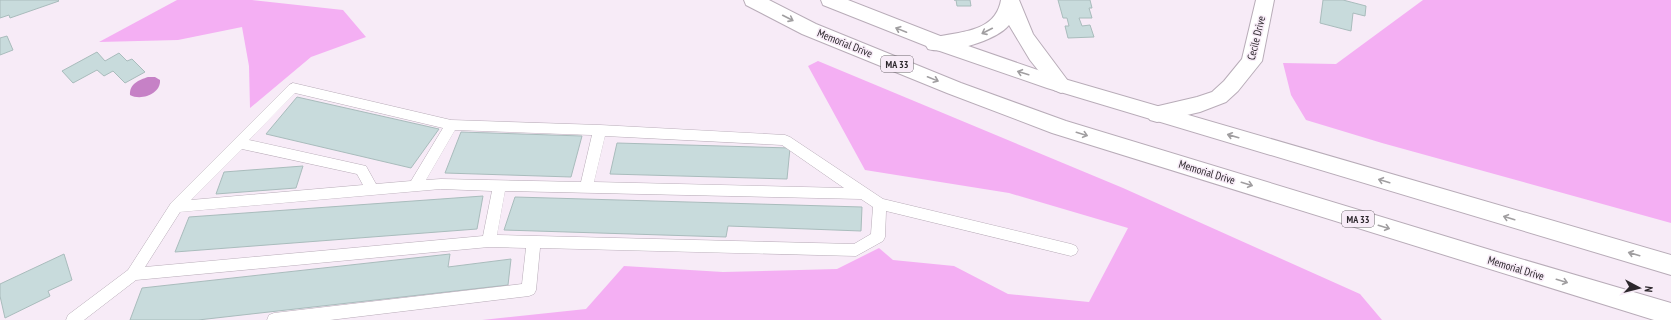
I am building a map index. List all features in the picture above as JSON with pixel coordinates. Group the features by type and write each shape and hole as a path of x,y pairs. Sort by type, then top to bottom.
{"main road":[{"name":"Memorial Drive","path":"753,0 809,29 954,88 1060,127 1671,314"},
{"path":"830,0 935,44 996,65 1157,114 1671,265"},
{"name":"Cecile Drive","path":"1157,114 1200,104 1219,96 1232,86 1252,61 1265,0"},
{"path":"935,44 969,38 990,30 1001,22 1010,1"},
{"path":"1010,1 1021,31 1029,46 1061,85"}],"lane":[{"path":"73,320 133,274 176,207 293,88 451,125 600,130 785,140 863,194 880,204 1071,250"},
{"path":"415,187 451,125"},
{"path":"586,188 600,130"},
{"path":"240,143 361,170 372,190"},
{"path":"176,207 441,184 863,194"},
{"path":"488,241 499,186"},
{"path":"133,274 488,241 856,250 878,236 880,204"},
{"path":"274,320 529,290 534,242"}],"shaded area":[{"path":"177,0 252,0 343,10 366,37 311,57 250,108 249,66 242,27 178,40 99,42"},
{"path":"1423,0 1671,0 1671,223 1382,143 1306,120 1291,95 1283,63 1336,64"},
{"path":"818,61 1123,188 1360,294 1382,320 482,320 586,309 624,266 723,272 837,269 879,248 893,260 954,266 1008,294 1089,302 1128,228 1009,193 865,170 808,66"},
{"path":"148,77 155,77 160,80 157,89 154,92 145,97 134,97 130,95 133,85"}],"building":[{"path":"0,0 59,1 10,18 9,15 0,18"},
{"path":"956,0 970,0 971,6 957,6"},
{"path":"1058,0 1090,0 1092,8 1089,8 1092,18 1079,18 1082,26 1090,25 1094,37 1068,38 1065,26 1069,26 1067,18 1063,18"},
{"path":"1323,0 1343,0 1366,6 1365,16 1353,13 1351,31 1320,23"},
{"path":"7,36 13,50 0,55 0,38"},
{"path":"97,52 105,61 119,53 127,61 132,59 145,72 125,83 113,71 104,76 97,70 73,83 62,71"},
{"path":"297,97 439,129 411,168 266,134"},
{"path":"461,132 582,136 571,177 445,173"},
{"path":"617,143 790,148 787,179 610,174"},
{"path":"303,166 296,188 216,194 224,172"},
{"path":"483,196 477,229 175,252 189,217"},
{"path":"515,197 862,207 861,231 728,226 726,237 504,230"},
{"path":"64,254 72,280 48,291 50,296 5,318 0,296 0,284"},
{"path":"450,254 448,267 511,259 508,285 198,320 130,320 142,288"}]}
